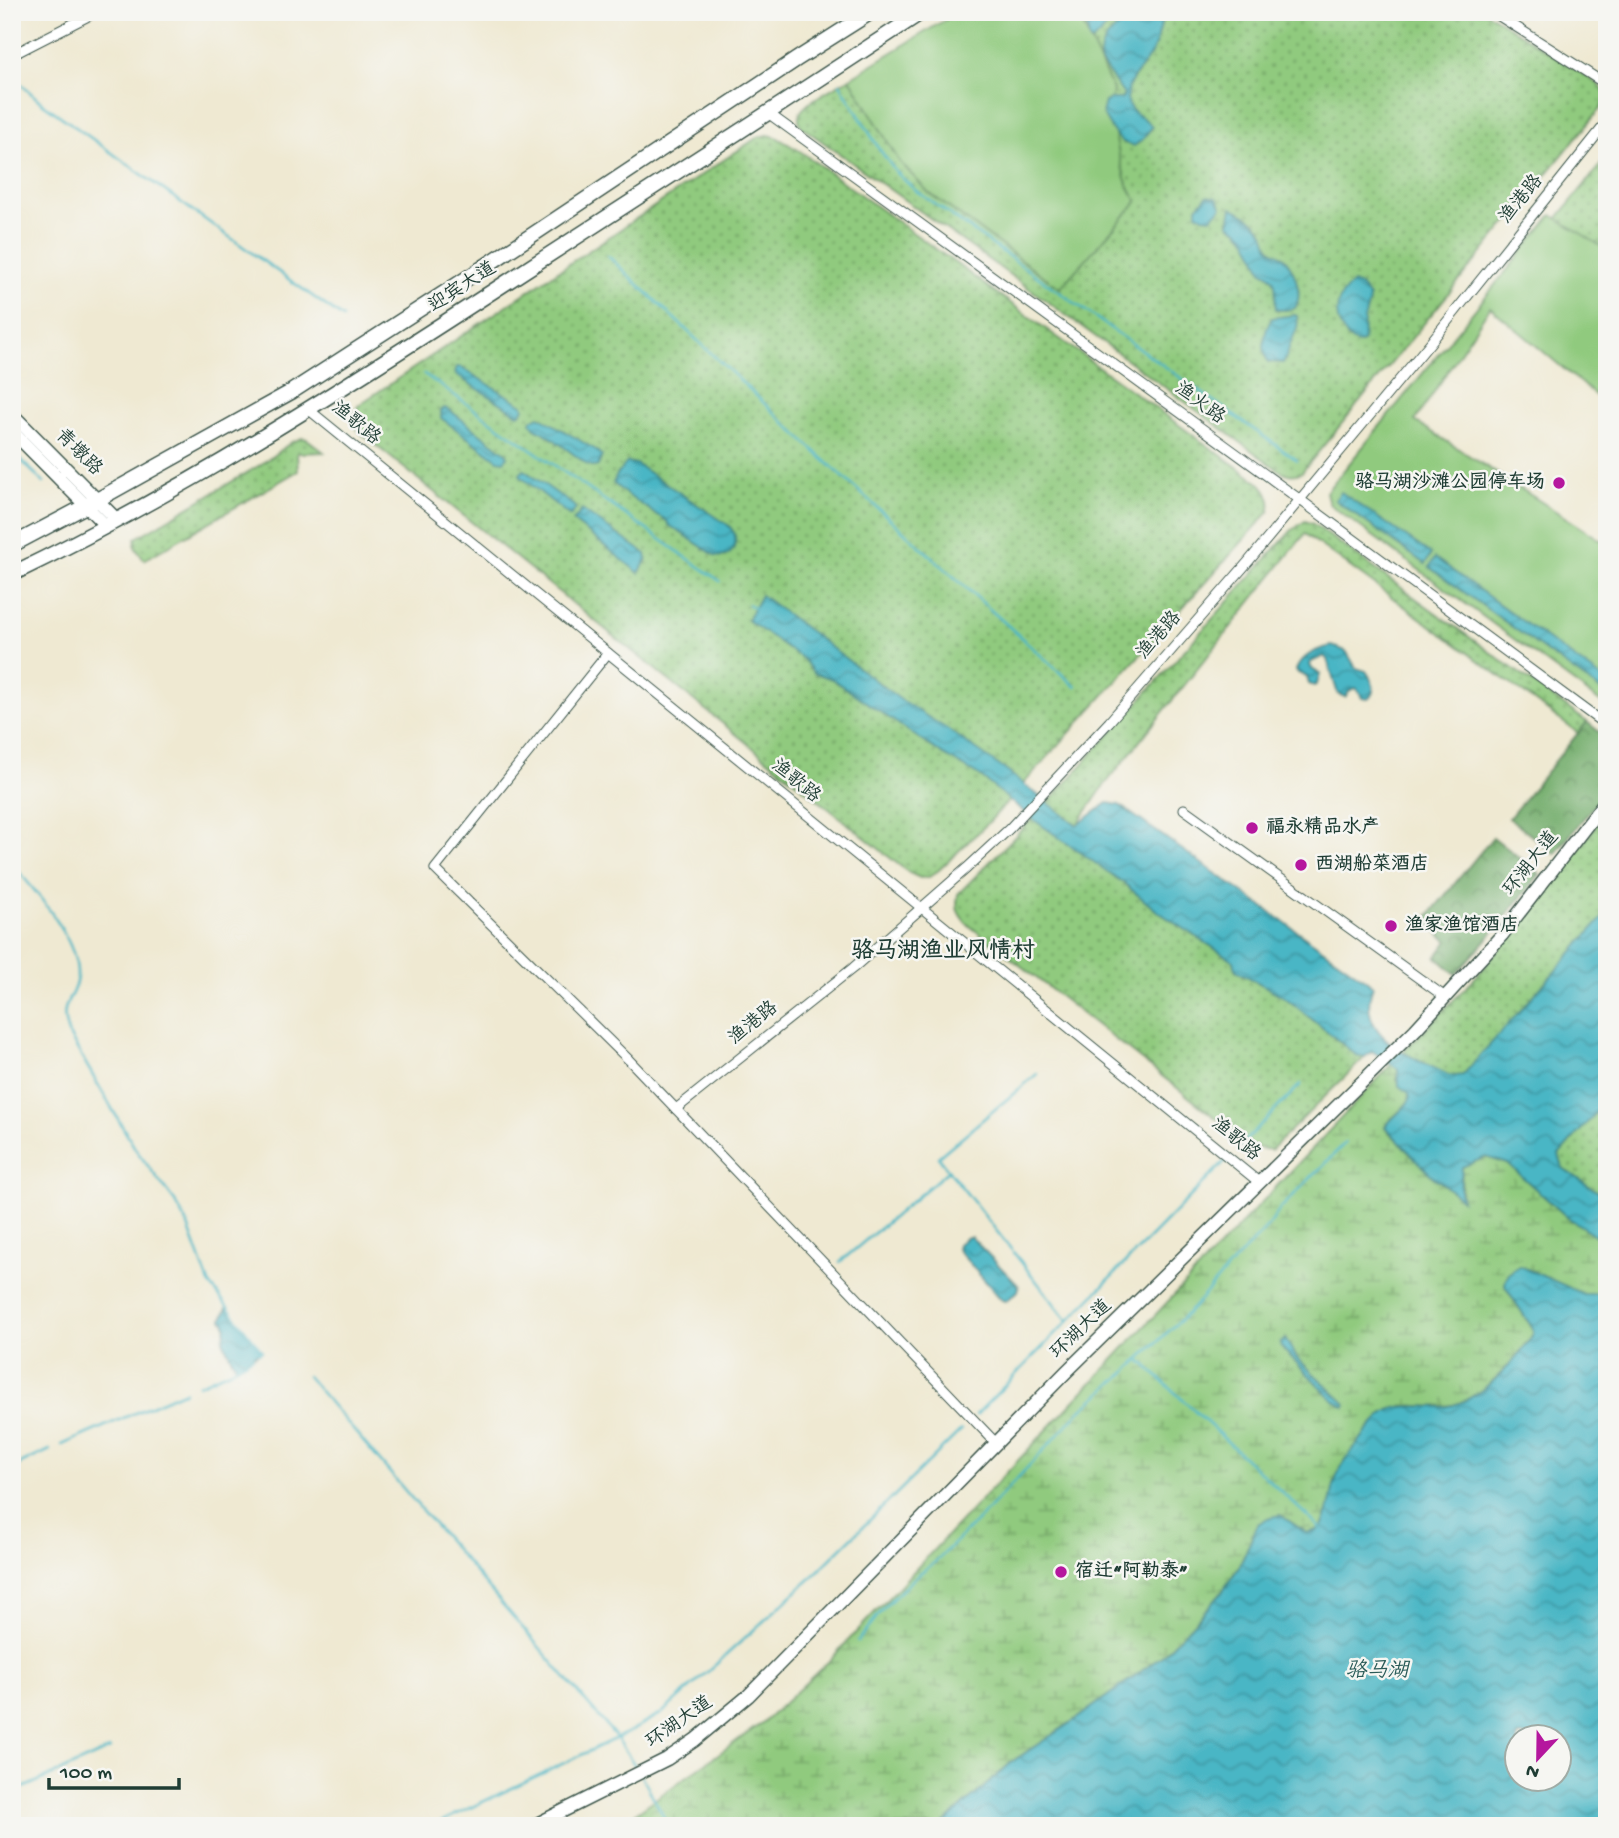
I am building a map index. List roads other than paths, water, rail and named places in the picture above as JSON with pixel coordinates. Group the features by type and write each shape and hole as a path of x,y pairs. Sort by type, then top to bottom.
{"highway":[{"name":"迎宾大道","path":"12,545 291,392 871,12"},
{"name":"迎宾大道","path":"12,575 111,523 308,409 922,12"}],"main road":[{"name":"青墩路","path":"12,414 111,523"},
{"name":"青墩路","path":"12,431 92,503"},
{"name":"环湖大道","path":"533,1826 667,1759 695,1740 748,1696 996,1443 1415,1030 1502,935 1607,799"}],"street":[{"path":"13,55 96,12"},
{"path":"1493,12 1607,85"},
{"name":"渔火路","path":"768,113 1607,726"},
{"name":"渔港路","path":"676,1109 853,968 922,908 1009,828 1109,722 1248,562 1430,343 1607,122"},
{"name":"渔歌路","path":"308,409 1260,1183"},
{"path":"608,653 435,869 629,1060 996,1443"},
{"path":"1184,809 1445,997"}],"water":[{"path":"1085,12 1116,12 1107,27 1092,42 1089,40"},
{"path":"1132,12 1165,12 1153,50 1127,93 1131,109 1152,127 1134,146 1119,138 1102,113 1105,102 1121,99 1124,95 1101,62 1100,54 1110,34"},
{"path":"1207,196 1217,198 1222,207 1211,218 1197,213 1197,207"},
{"path":"1232,208 1257,224 1270,249 1282,256 1290,267 1298,288 1295,308 1276,310 1272,278 1262,271 1246,238 1229,224"},
{"path":"1353,283 1360,286 1369,297 1363,342 1357,344 1343,331 1337,314 1340,298"},
{"path":"1295,315 1298,320 1297,328 1283,363 1268,362 1264,340 1272,318"},
{"path":"457,367 523,405 521,414 456,375"},
{"path":"444,408 506,453 508,456 504,461 498,460 441,418"},
{"path":"539,416 596,450 602,456 598,466 588,465 535,428 532,420"},
{"path":"627,462 636,464 728,525 735,536 735,545 731,552 725,556 716,556 613,483"},
{"path":"524,470 573,505 576,509 570,516 521,477 520,474"},
{"path":"1341,492 1431,554 1425,564 1335,500"},
{"path":"582,510 646,554 647,559 639,573 573,521"},
{"path":"1435,558 1607,682 1607,695 1429,567"},
{"path":"761,595 901,700 1004,769 1077,825 1108,803 1119,805 1366,980 1373,986 1369,1003 1372,1019 1379,1032 1404,1053 1449,1075 1463,1075 1607,913 1607,1100 1559,1155 1563,1168 1607,1198 1607,1243 1567,1217 1508,1164 1486,1157 1462,1167 1462,1200 1436,1180 1385,1127 1410,1099 1409,1093 1399,1086 1398,1069 1372,1051 1365,1057 1356,1055 1286,998 1236,970 1234,961 1157,911 1125,884 1034,820 981,777 942,754 832,679 814,673 803,659 747,620"},
{"path":"1332,646 1346,651 1356,668 1366,671 1373,689 1368,699 1362,698 1356,688 1350,690 1345,697 1338,694 1324,656 1310,665 1320,674 1314,686 1309,684 1307,677 1298,673 1296,670 1306,657"},
{"path":"971,1237 1019,1286 1018,1291 1006,1301 1002,1300 957,1249 958,1244"},
{"name":"骆马湖","path":"1520,1266 1584,1294 1599,1294 1607,1287 1607,1826 941,1826 1013,1761 1162,1656 1220,1595 1240,1565 1258,1524 1280,1515 1307,1533 1321,1527 1340,1469 1381,1416 1405,1406 1449,1406 1473,1396 1497,1378 1533,1334 1533,1329 1505,1286 1511,1271"},
{"path":"227,1308 262,1351 236,1367 223,1341 226,1326 222,1319"},
{"path":"1285,1339 1297,1358 1346,1404 1345,1407 1333,1400 1281,1347 1280,1344"}],"waterway":[{"path":"12,76 42,103 343,318"},
{"path":"840,84 878,147 895,171 915,190 1297,460"},
{"path":"608,256 820,456 1076,687"},
{"path":"424,374 720,581"},
{"path":"12,451 44,483"},
{"path":"748,604 754,608"},
{"path":"12,864 54,916 76,962 76,984 64,1014 68,1033 136,1150 176,1203 187,1223 209,1283 262,1351 259,1353"},
{"path":"1037,1074 938,1157 1068,1321"},
{"path":"1239,1147 1301,1084"},
{"path":"858,1641 887,1604 985,1513 1081,1410 1193,1308 1270,1224 1280,1209 1345,1143"},
{"path":"976,1415 1228,1158"},
{"path":"840,1262 949,1170"},
{"path":"198,1385 253,1357"},
{"path":"1139,1359 1320,1528"},
{"path":"307,1376 617,1738 638,1770"},
{"path":"62,1445 185,1391"},
{"path":"432,1826 625,1734 661,1714 810,1579 961,1430"},
{"path":"12,1468 50,1450"},
{"path":"12,1793 110,1749"},
{"path":"641,1775 669,1826"}],"place":[{"name":"骆马湖沙滩公园停车场","path":"1559,483"},
{"name":"福永精品水产","path":"1252,828"},
{"name":"西湖船菜酒店","path":"1301,865"},
{"name":"渔家渔馆酒店","path":"1391,926"},
{"name":"宿迁“阿勒泰”","path":"1061,1572"}],"district":[{"name":"骆马湖渔业风情村","path":"943,952"}]}
